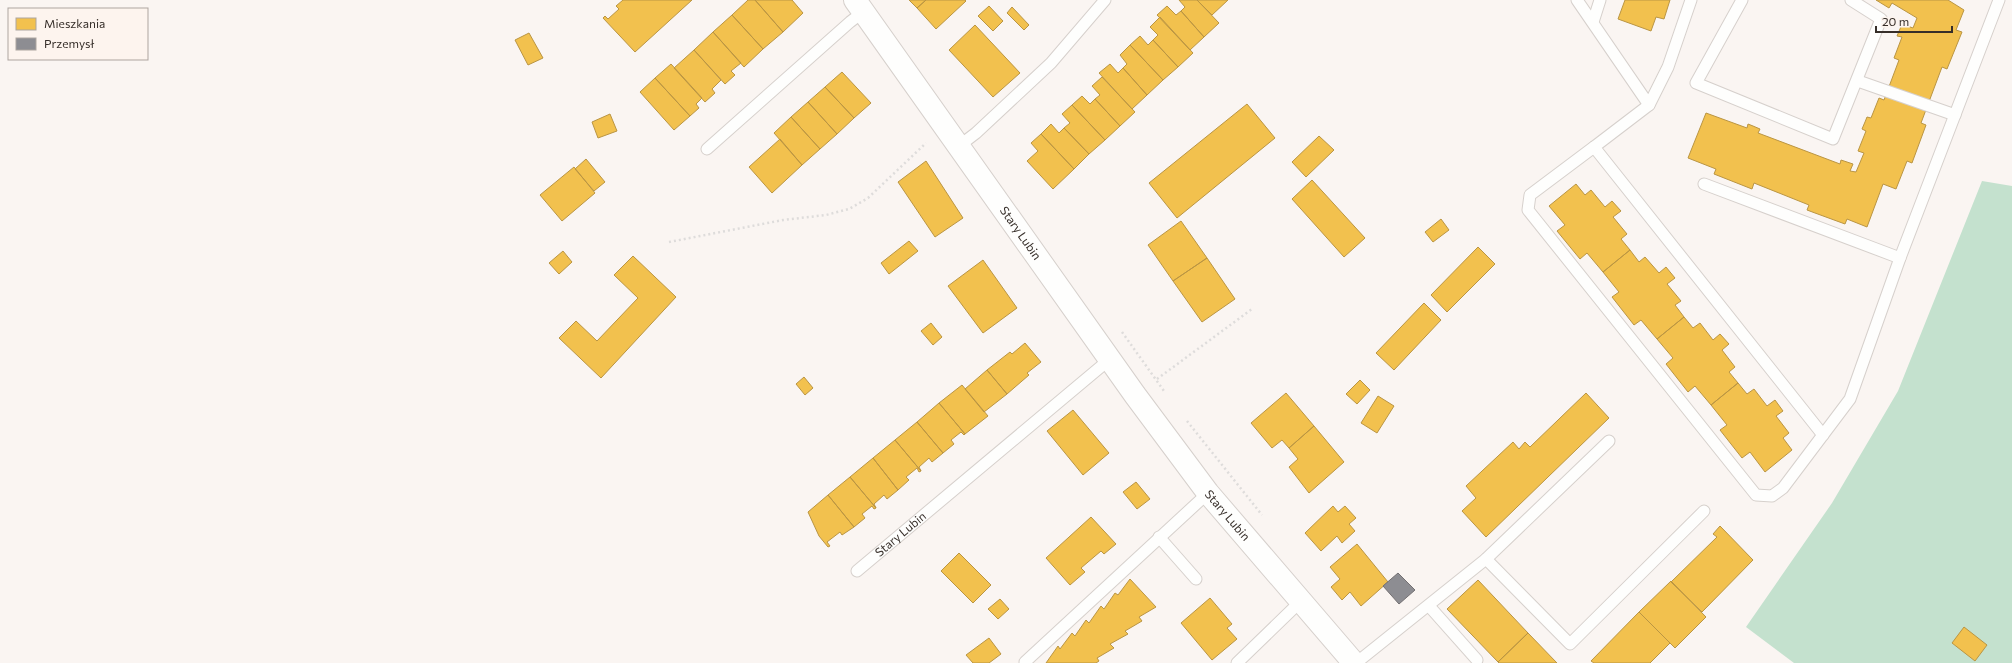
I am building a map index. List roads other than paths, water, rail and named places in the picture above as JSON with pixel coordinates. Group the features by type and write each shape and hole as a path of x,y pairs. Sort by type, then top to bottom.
{"street":[{"name":"Stary Lubin","path":"859,6 1135,394 1208,493 1355,663"}],"lane":[{"path":"959,146 1051,63 1105,0"},
{"path":"1577,0 1649,105"},
{"path":"1593,22 1600,0"},
{"path":"1691,0 1668,67 1649,105 1530,195 1528,210 1756,495 1772,496 1783,488 1850,399 1900,258 1999,0"},
{"path":"1742,0 1696,83 1833,139 1858,81 1881,18 1851,0"},
{"name":"Stary Lubin","path":"707,149 850,22 859,6"},
{"path":"1858,81 1955,115"},
{"path":"1594,147 1823,435"},
{"path":"1704,184 1900,258"},
{"name":"Stary Lubin","path":"857,571 1110,359"},
{"path":"1355,663 1429,606 1486,559 1609,441"},
{"path":"1026,663 1025,662 1030,656 1159,536 1208,493"},
{"path":"1486,559 1570,644 1704,511"},
{"path":"1159,536 1196,579"},
{"path":"1237,663 1301,601"},
{"path":"1429,606 1477,660"}]}
